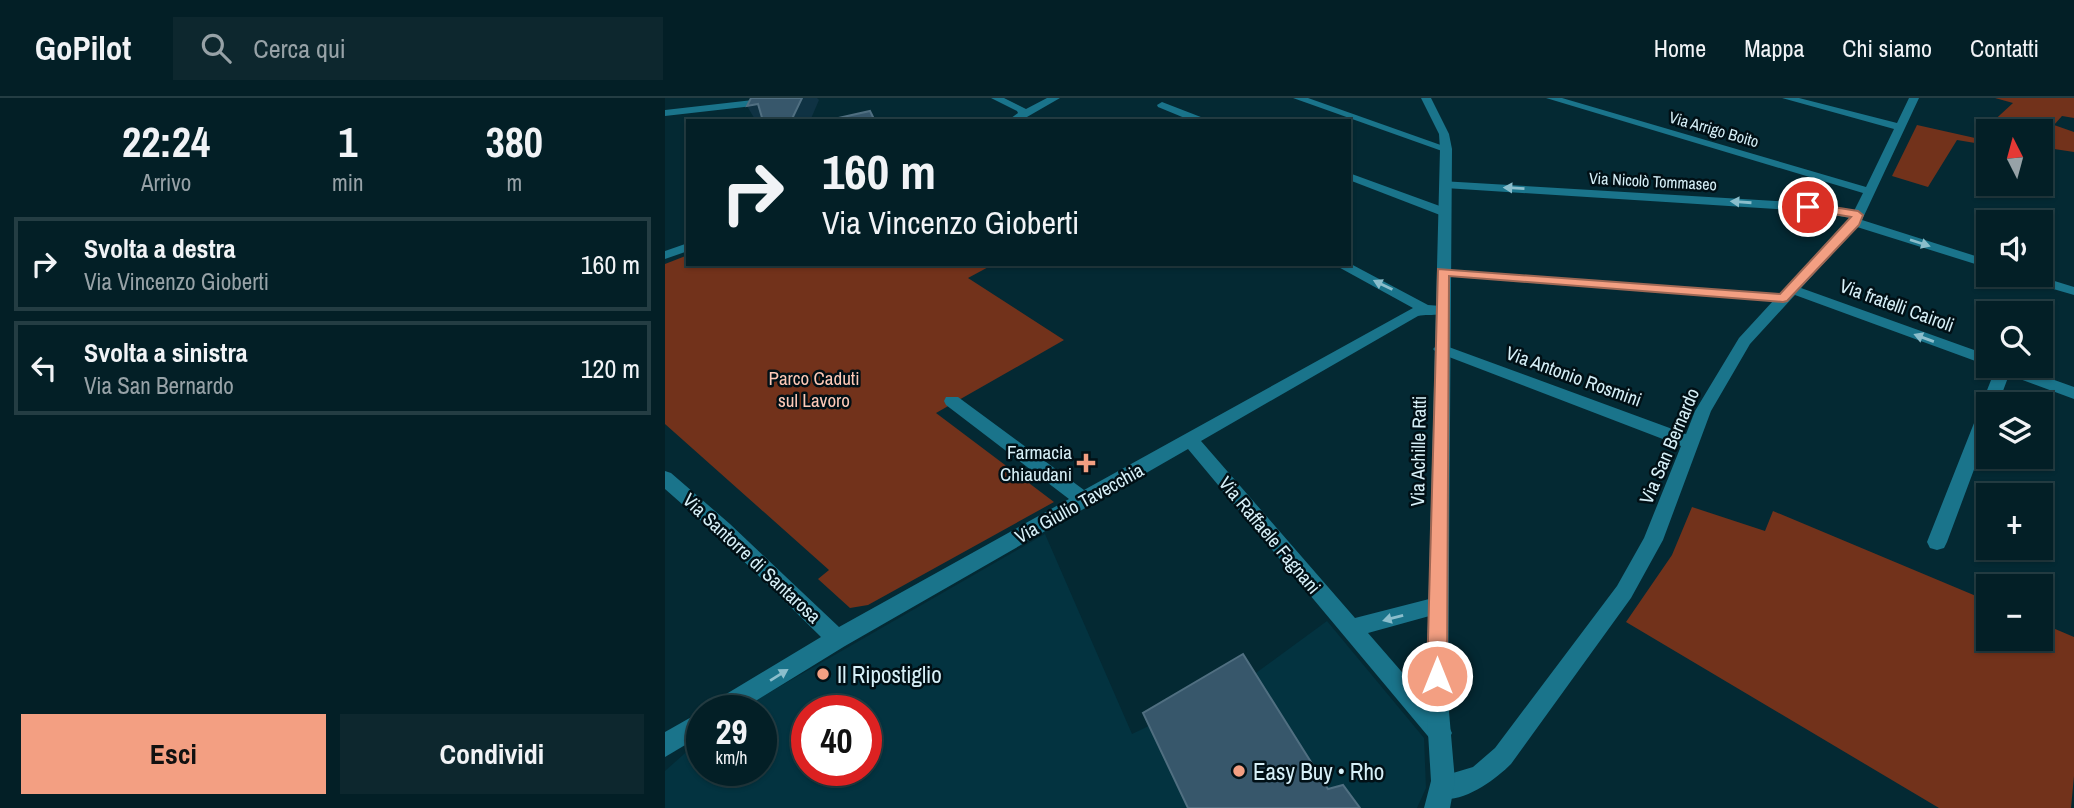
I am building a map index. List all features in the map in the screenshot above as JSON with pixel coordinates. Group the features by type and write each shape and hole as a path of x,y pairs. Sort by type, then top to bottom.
{"street":[{"path":"665,104 798,98"},
{"path":"996,98 1021,110 1023,112 1017,118"},
{"path":"1017,118 1055,98"},
{"path":"1298,98 1445,149"},
{"name":"Via Achille Ratti","path":"1426,98 1444,134 1445,149 1443,272 1433,309 1441,349 1437,699 1442,788 1437,808"},
{"name":"Via Arrigo Boito","path":"1551,98 1868,191"},
{"path":"1787,98 1899,127"},
{"name":"Via San Bernardo","path":"1442,788 1480,777 1503,756 1624,592 1653,540 1703,411 1744,341 1856,218 1914,98"},
{"path":"665,113 717,101"},
{"path":"717,101 720,119"},
{"path":"1162,105 1197,119"},
{"path":"1351,177 1444,212"},
{"name":"Via Nicolò Tommaseo","path":"1445,184 1808,207 1856,218 1976,260"},
{"path":"665,255 686,248"},
{"path":"1344,266 1433,309"},
{"name":"Via fratelli Cairoli","path":"1443,272 1787,293 1976,357"},
{"path":"2053,285 2074,291"},
{"name":"Via Giulio Tavecchia","path":"746,695 837,639 1083,499 1433,309"},
{"name":"Via Antonio Rosmini","path":"1441,349 1692,443"},
{"path":"2032,378 2074,393"},
{"path":"951,401 1083,499"},
{"name":"Via Raffaele Fagnani","path":"1191,441 1440,733"},
{"path":"1937,542 1976,441"},
{"name":"Via Santorre di Santarosa","path":"665,478 723,529 837,639"},
{"path":"1349,629 1437,606"},
{"path":"665,745 686,732"}],"shaded area":[{"path":"1045,534 1132,734 1249,678 1327,621 1424,738 1426,788 1417,808 665,808 665,771 686,752 686,786 777,786 777,695 765,695"}],"green space":[{"path":"1995,98 2074,98 2074,118 2062,116 2054,125 2074,132 2074,152 2053,149 2053,119 1996,119 2013,103"},
{"path":"1917,125 1975,138 1975,143 1957,140 1928,187 1892,176"},
{"name":"Parco Caduti sul Lavoro","path":"686,256 686,266 990,266 968,278 1064,340 936,413 1054,502 868,605 850,608 818,579 829,570 665,424 665,264"},
{"path":"1692,507 1765,531 1773,511 1976,596 1976,651 2053,651 2053,628 2074,637 2074,776 2071,808 1939,808 1626,622 1672,555"}],"building":[{"path":"751,98 802,98 792,119 762,119 758,104 747,106"},
{"path":"870,111 874,119 834,119"},
{"name":"Easy Buy • Rho","path":"1243,654 1328,789 1343,785 1360,808 1188,808 1143,713"}],"place":[{"name":"Farmacia Chiaudani","path":"1086,463"},
{"name":"Il Ripostiglio","path":"823,674"},
{"name":"Easy Buy • Rho","path":"1239,771"}],"route":[{"path":"1437,676 1443,272 1783,298 1815,267 1855,222 1858,215 1808,207"}]}
